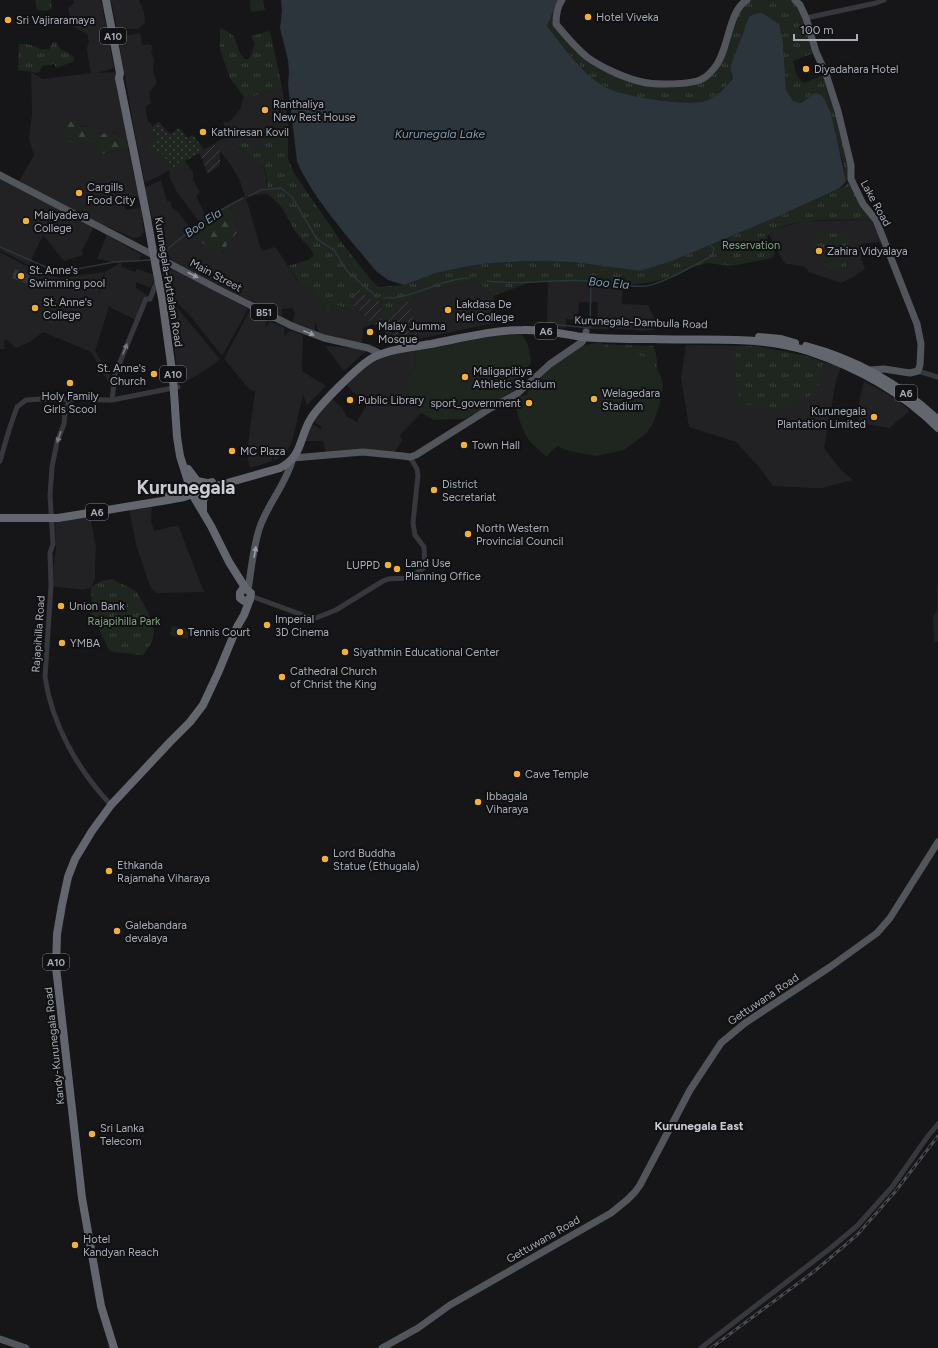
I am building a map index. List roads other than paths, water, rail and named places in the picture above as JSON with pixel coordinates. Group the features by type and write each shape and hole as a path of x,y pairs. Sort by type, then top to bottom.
{"highway":[{"name":"Kurunegala-Puttalam Road","path":"106,0 120,73 119,78 147,218 167,298 182,445 186,470 193,491"},
{"name":"Kurunegala-Puttalam Road","path":"156,255 158,279 176,387"},
{"name":"Kurunegala-Dambulla Road","path":"193,491 277,464 285,460 294,450 303,422 314,408 359,363 377,352 439,337 506,325 528,325 585,334"},
{"name":"Kurunegala-Dambulla Road","path":"210,485 280,468 288,464 298,451 307,427 314,414 355,372 373,358 390,352 497,331 536,330 585,334 738,340 761,342 807,351 869,373 910,396 938,420"},
{"name":"Kurunegala-Dambulla Road","path":"869,373 938,428"},
{"path":"186,470 197,481 210,485 203,500 203,511"},
{"path":"186,470 182,485 173,497 189,500 203,511"},
{"name":"A6","path":"0,518 51,516 93,508 173,497 193,491"},
{"name":"A10","path":"193,491 246,594"},
{"name":"A6","path":"0,513 51,516"},
{"name":"Kandy-Kurunegala Road","path":"114,1348 101,1306 82,1198 56,967 59,920 68,877 75,860 92,830 111,805 190,722 206,699 244,615 246,594"}],"main road":[{"path":"562,0 556,13 556,24 571,42 587,57 618,74 642,82 678,84 701,80 715,68 723,55 731,25 742,3 747,0"},
{"name":"Lake Road","path":"795,0 800,5 806,18 816,52 826,74 838,111 851,165 851,179 863,204 876,220 917,324 921,344 920,365 918,371"},
{"name":"Main Street","path":"0,175 156,255 224,292 307,332 335,341 368,348 377,352"},
{"path":"246,594 260,525 265,513 287,475 293,458 363,452 410,457 416,455 489,409 518,393 543,369 578,345 585,334"},
{"path":"869,373 884,369 910,373 918,371"},
{"name":"Gettuwana Road","path":"382,1348 418,1328 450,1305 598,1220 627,1200 640,1185 690,1090 721,1043 745,1023 830,967 877,932 890,918 938,842"},
{"path":"0,1339 26,1348"}],"street":[{"path":"806,18 884,0"},
{"path":"112,400 115,374 145,301 146,299 150,299 158,279"},
{"path":"918,371 938,377"},
{"path":"0,461 17,407 26,400 112,400 140,396 176,387"},
{"name":"Rajapihilla Road","path":"69,400 65,412 64,424 57,442 52,467 50,490 53,544 50,552 51,586 45,677 47,692 58,727 96,790 111,805"},
{"path":"246,594 308,617 316,618 336,610 383,581 388,579 409,578 425,567 424,547 415,535 413,523 418,475 417,468 410,457"},
{"path":"701,1348 827,1251 857,1226 892,1188 938,1124"}],"water":[{"name":"Kurunegala Lake","path":"281,0 558,0 547,26 573,59 595,80 611,90 638,97 684,103 705,101 717,95 728,85 733,78 731,65 749,17 757,13 761,13 779,24 783,43 786,90 793,101 801,103 815,93 821,95 825,100 831,114 846,181 838,189 779,216 672,261 640,271 573,262 531,261 491,263 469,266 436,273 404,285 388,280 376,271 322,204 297,161 288,85 288,60 280,28 282,11"},
{"name":"St. Anne's Swimming pool","path":"15,269 30,275 27,284 12,278"}],"waterway":[{"name":"Boo Ela","path":"249,196 261,190 281,188 292,197 317,239 334,250 347,271 377,297"},
{"name":"Boo Ela","path":"165,251 196,226 243,198"},
{"name":"Boo Ela","path":"487,281 513,283 578,280 632,286 646,286 670,278 712,256 714,249 711,245"},
{"name":"Boo Ela","path":"0,247 55,271 67,271 114,262 150,260"},
{"name":"Boo Ela","path":"384,298 405,295 458,279 469,278"},
{"path":"550,324 590,328 591,281"}],"railway":[{"path":"711,1348 816,1270 857,1235 895,1192 938,1136"}],"place":[{"name":"Hotel Viveka","path":"588,17"},
{"name":"Sri Vajiraramaya","path":"8,20"},
{"name":"Diyadahara Hotel","path":"806,69"},
{"name":"Ranthaliya New Rest House","path":"265,110"},
{"name":"Kathiresan Kovil","path":"203,132"},
{"name":"Cargills Food City","path":"79,193"},
{"name":"Maliyadeva College","path":"26,221"},
{"name":"Zahira Vidyalaya","path":"819,251"},
{"name":"St. Anne's Swimming pool","path":"21,276"},
{"name":"St. Anne's College","path":"35,308"},
{"name":"Lakdasa De Mel College","path":"448,310"},
{"name":"Malay Jumma Mosque","path":"370,332"},
{"name":"St. Anne's Church","path":"154,374"},
{"name":"Maligapitiya Athletic Stadium","path":"465,377"},
{"name":"Holy Family Girls Scool","path":"70,383"},
{"name":"Welagedara Stadium","path":"594,399"},
{"name":"Public Library","path":"350,400"},
{"name":"sport_government","path":"529,403"},
{"name":"Kurunegala Plantation Limited","path":"874,417"},
{"name":"Town Hall","path":"464,445"},
{"name":"MC Plaza","path":"232,451"},
{"name":"District Secretariat","path":"434,490"},
{"name":"North Western Provincial Council","path":"468,534"},
{"name":"LUPPD","path":"388,565"},
{"name":"Land Use Planning Office","path":"397,569"},
{"name":"Union Bank","path":"61,606"},
{"name":"Imperial 3D Cinema","path":"267,625"},
{"name":"Tennis Court","path":"180,632"},
{"name":"YMBA","path":"62,643"},
{"name":"Siyathmin Educational Center","path":"345,652"},
{"name":"Cathedral Church of Christ the King","path":"282,677"},
{"name":"Cave Temple","path":"517,774"},
{"name":"Ibbagala Viharaya","path":"478,802"},
{"name":"Lord Buddha Statue (Ethugala)","path":"325,859"},
{"name":"Ethkanda Rajamaha Viharaya","path":"109,871"},
{"name":"Galebandara devalaya","path":"117,931"},
{"name":"Sri Lanka Telecom","path":"92,1134"},
{"name":"Hotel Kandyan Reach","path":"75,1245"}],"district":[{"name":"Kurunegala","path":"186,487"},
{"name":"Kurunegala East","path":"699,1126"}],"park label":[{"name":"Reservation","path":"751,245"},
{"name":"Rajapihilla Park","path":"124,621"}]}
